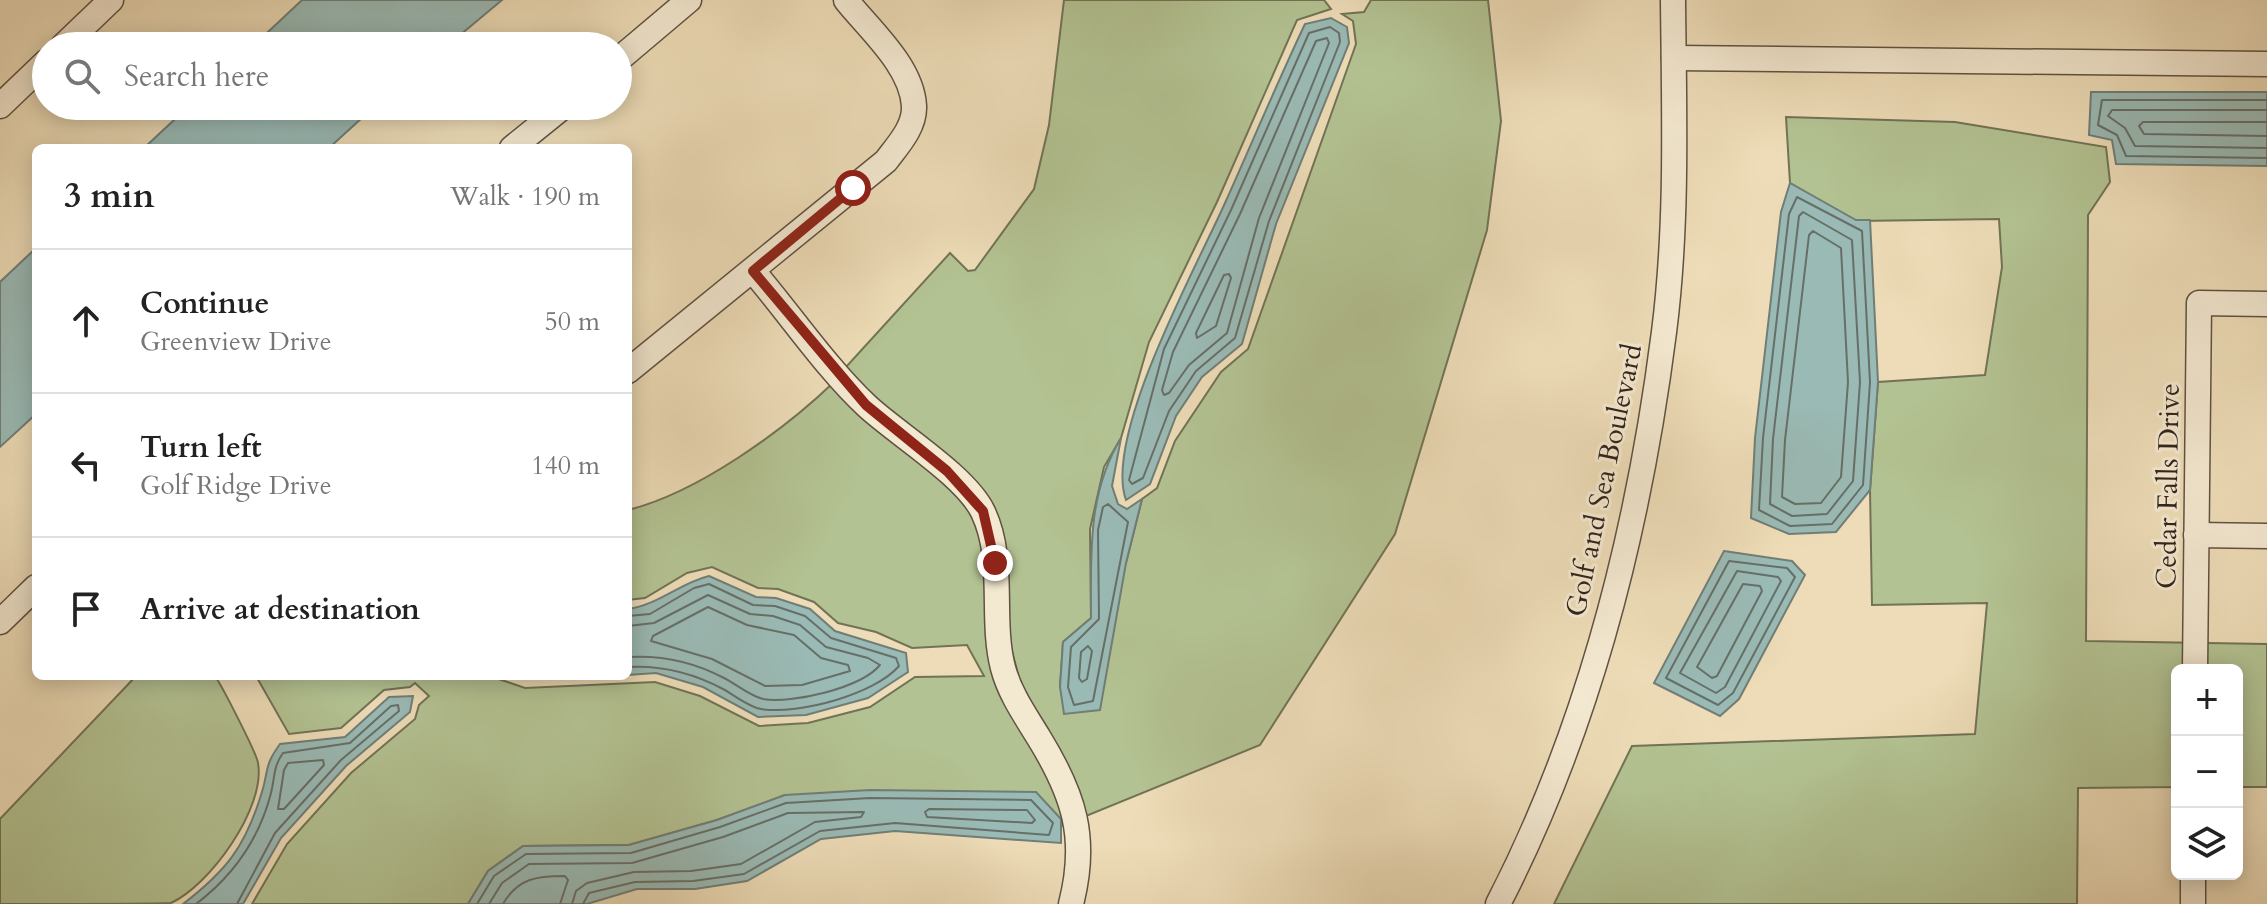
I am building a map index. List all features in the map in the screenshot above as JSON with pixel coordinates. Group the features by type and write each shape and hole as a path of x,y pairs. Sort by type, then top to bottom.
{"street":[{"path":"78,32 111,0"},
{"path":"632,48 689,0"},
{"path":"632,368 886,161 907,134 914,108 909,85 846,0"},
{"name":"Golf and Sea Boulevard","path":"1498,904 1526,851 1609,613 1646,453 1664,329 1673,194 1673,0"},
{"path":"1674,58 2267,64"},
{"path":"0,106 32,75"},
{"path":"517,144 547,120"},
{"path":"753,271 866,405 947,471 983,511 995,563 1003,667 1013,695 1048,753 1075,811 1080,835 1077,881 1071,904"},
{"name":"Cedar Falls Drive","path":"2195,664 2199,303 2267,304"},
{"path":"2196,535 2267,536"},
{"path":"0,622 32,591"},
{"path":"2193,880 2193,904"}],"green space":[{"path":"1064,0 1324,0 1331,9 1297,20 1217,202 1149,342 1121,438 1104,467 1090,529 1091,618 1063,642 1060,687 1126,563 1142,499 1157,488 1175,441 1221,372 1248,349 1356,44 1353,21 1342,14 1364,12 1371,0 1488,0 1501,121 1487,230 1395,534 1260,745 1086,816 1012,664 992,508 872,397 846,367 950,253 968,271 975,270 1034,189 1049,125"},
{"path":"1786,117 1955,122 2106,147 2110,182 2088,215 2086,641 2267,644 2267,787 2243,787 2243,664 2171,664 2171,787 2078,788 2077,904 1554,904 1632,746 1975,734 1987,603 1872,605 1870,490 1878,382 1985,375 2002,267 1999,219 1856,221 1790,183"},
{"path":"834,382 941,479 975,516 1041,758 1068,823 1061,826 1061,819 785,795 717,820 629,845 523,846 488,871 468,904 252,904 287,844 351,773 415,719 419,705 429,696 415,683 410,687 384,690 341,728 289,734 258,680 502,680 525,688 655,682 700,696 759,726 808,723 870,707 915,677 984,676 967,645 912,648 876,632 838,623 814,602 778,589 758,588 712,567 687,573 645,598 632,600 632,509 655,502 710,475 765,440"},
{"path":"132,680 218,680 258,763 253,801 232,844 202,880 171,903 0,904 0,819"}],"water":[{"path":"302,0 502,0 464,32 268,32"},
{"path":"1331,18 1347,27 1349,43 1276,224 1242,344 1202,377 1176,416 1150,484 1126,500 1123,471 1128,435 1156,351 1305,24"},
{"path":"2091,92 2267,92 2267,166 2116,164 2112,140 2089,135"},
{"path":"174,120 360,120 333,144 148,144"},
{"path":"1790,183 1856,220 1870,220 1878,382 1870,490 1836,532 1789,534 1751,518 1755,438 1781,212"},
{"path":"32,252 32,418 0,447 0,282"},
{"path":"1121,438 1112,486 1118,504 1127,509 1142,499 1126,563 1100,710 1064,714 1060,687 1063,642 1091,618 1093,525 1102,481"},
{"path":"1724,551 1792,561 1805,575 1739,699 1720,716 1654,683"},
{"path":"709,576 756,597 776,598 810,609 835,631 906,653 908,672 868,698 806,715 758,717 703,687 656,673 632,675 632,608"},
{"path":"413,696 410,712 346,766 281,838 243,904 183,904 222,869 241,844 255,813 269,764 280,744 345,737 389,697"},
{"path":"870,790 1036,792 1061,819 1061,843 895,831 821,839 747,881 695,889 637,889 587,904 468,904 488,871 523,846 629,845 717,820 785,795"}],"route":[{"path":"853,188 753,271 866,405 947,471 983,511 995,563"}]}
